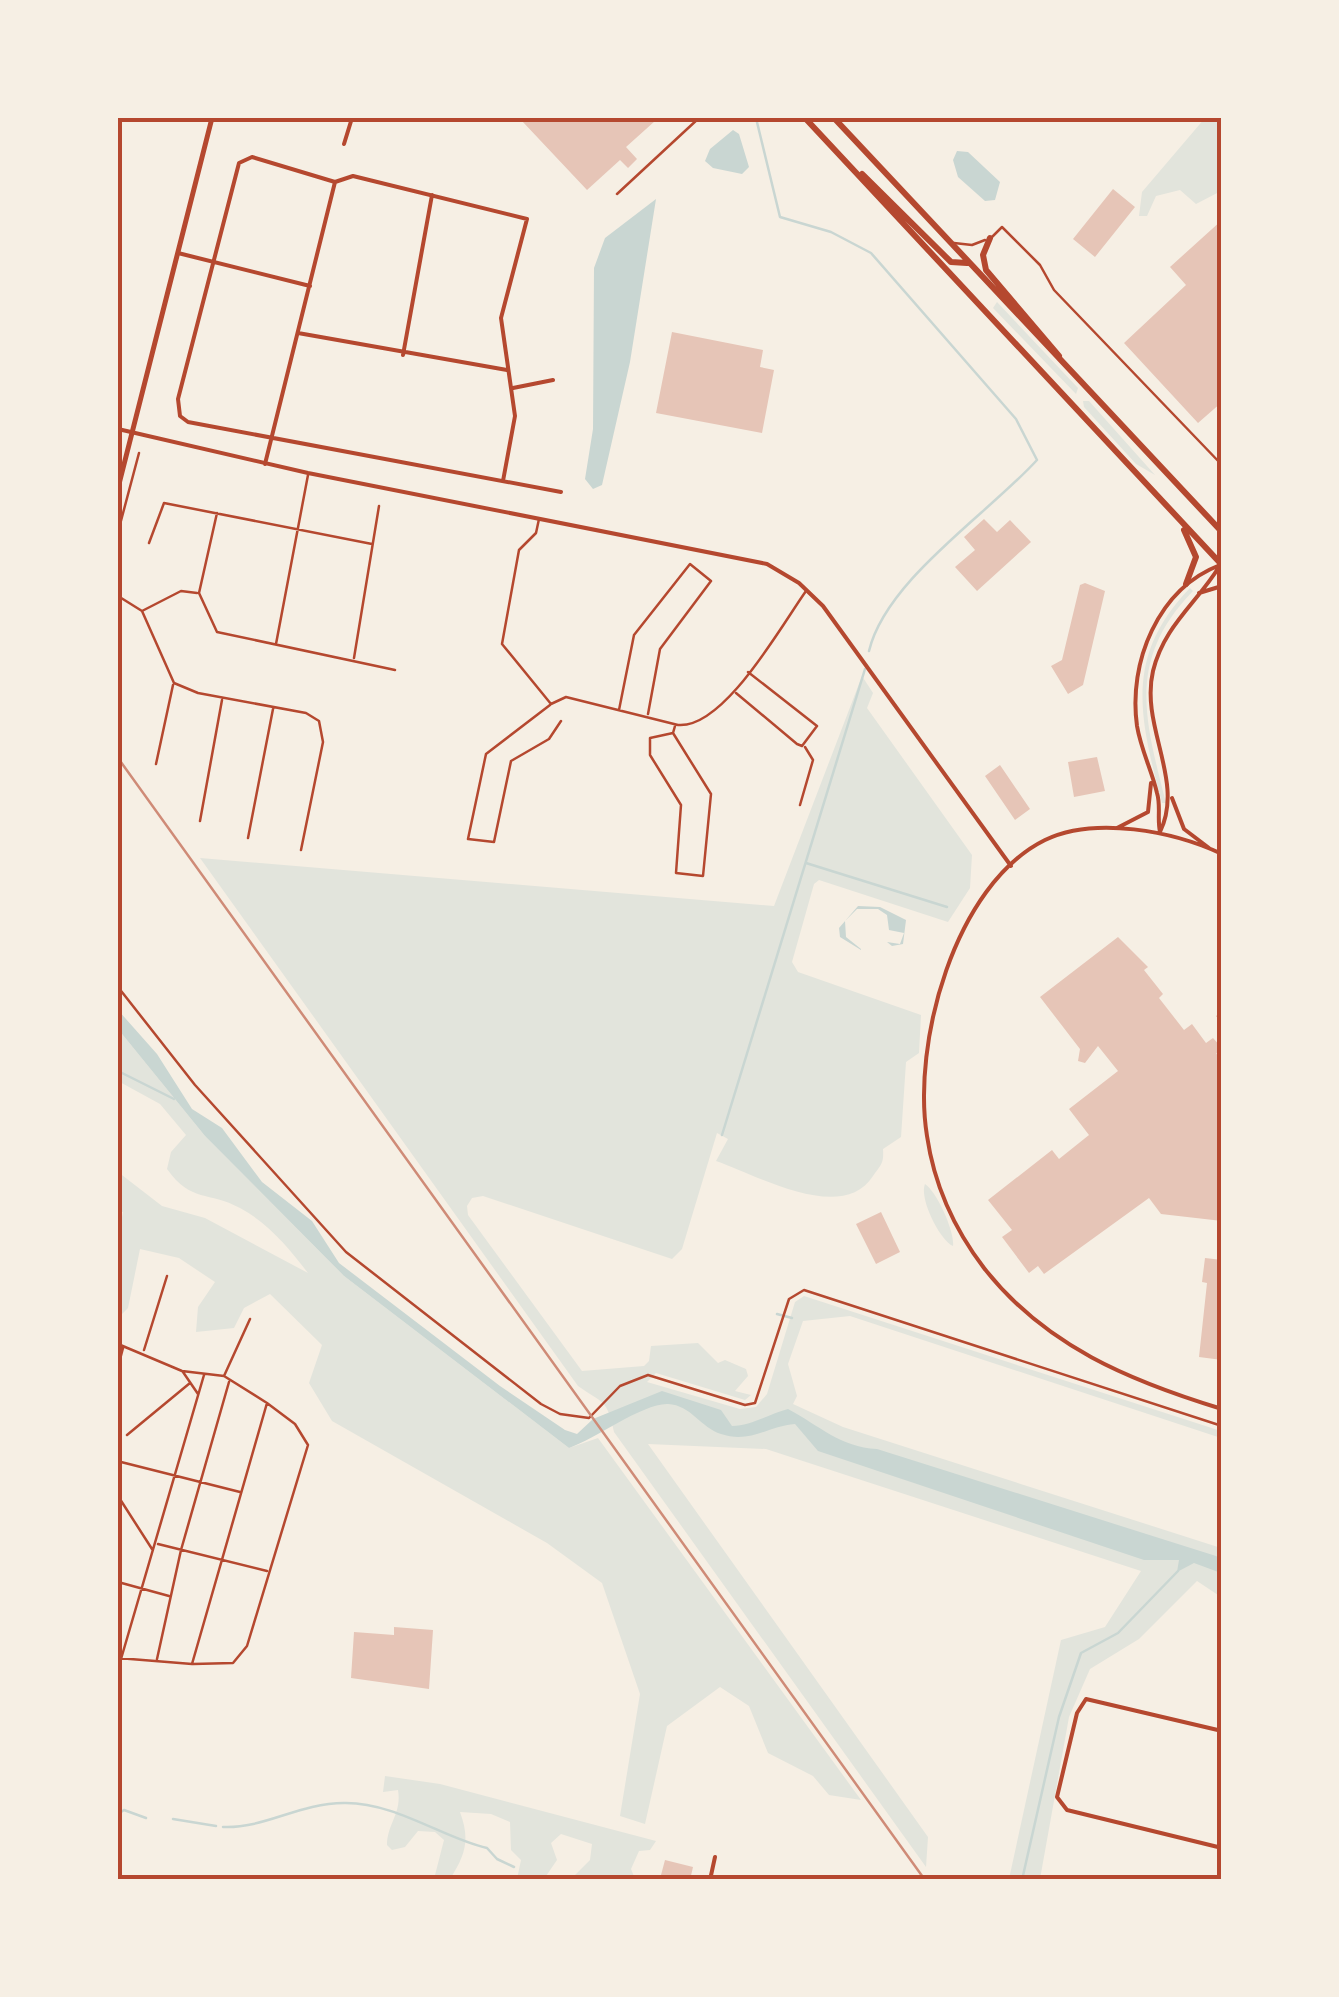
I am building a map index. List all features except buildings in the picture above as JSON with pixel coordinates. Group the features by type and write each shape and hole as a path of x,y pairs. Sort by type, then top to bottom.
{"main road":[{"path":"805,118 1221,564"},
{"path":"834,118 1222,532"},
{"path":"852,168 868,177 951,262 967,263"},
{"path":"990,238 983,255 986,270 1048,338 1068,370"},
{"path":"1184,528 1196,551 1186,584"}],"street":[{"path":"118,488 212,118"},
{"path":"344,144 352,118"},
{"path":"503,481 515,416 501,318 527,219 353,176 334,182 260,158 240,160 178,399 180,416 188,422 560,492"},
{"path":"266,464 334,182"},
{"path":"403,355 432,195"},
{"path":"178,253 310,286"},
{"path":"298,333 403,355 507,370"},
{"path":"513,388 553,380"},
{"path":"118,429 308,474 747,558 784,573 827,612 1011,866"},
{"path":"1160,832 1158,796 1137,725 1137,672 1156,622 1186,584 1221,564"},
{"path":"1208,848 1184,829 1169,791 1150,711 1151,680 1165,637 1221,564"},
{"path":"1198,593 1222,586"},
{"path":"1117,828 1148,812 1151,780"},
{"path":"1160,832 1170,808 1169,791"},
{"path":"1222,854 1160,832 1117,828 1054,837 1011,866 968,919 942,988 924,1108 927,1141 940,1190 982,1266 1044,1325 1121,1376 1222,1410"},
{"path":"1222,1731 1090,1699 1083,1701 1057,1797 1067,1810 1222,1848"},
{"path":"710,1880 715,1857"}],"lane":[{"path":"617,194 699,118"},
{"path":"948,241 972,245 990,238 1002,227 1040,265 1054,290 1222,465"},
{"path":"276,646 308,474"},
{"path":"150,543 164,502 372,544"},
{"path":"354,660 379,506"},
{"path":"217,513 199,593 217,632 395,670"},
{"path":"539,518 536,533 518,550 502,644 551,704"},
{"path":"619,710 634,635 690,564 712,581 660,649 647,716"},
{"path":"561,721 549,740 510,761 494,842 468,839 486,754 551,704 566,696 675,724 696,723 735,692 806,590"},
{"path":"142,611 182,591 199,593"},
{"path":"118,596 142,611 174,684 156,764"},
{"path":"735,692 802,746 817,726 748,672"},
{"path":"174,684 222,698 306,713 320,721 323,742 301,850"},
{"path":"200,821 222,698"},
{"path":"248,838 274,708"},
{"path":"673,733 650,738 650,755 681,805 676,873 703,876 711,794 673,733 675,724"},
{"path":"144,1352 167,1276"},
{"path":"224,1376 250,1319"},
{"path":"118,1367 120,1345 182,1371 224,1376 268,1402 295,1424 308,1445 250,1636 239,1658 225,1665 119,1659 144,1590 205,1374"},
{"path":"182,1371 198,1395"},
{"path":"156,1662 181,1550 229,1381"},
{"path":"127,1435 190,1382"},
{"path":"192,1664 268,1402"},
{"path":"121,1462 240,1492"},
{"path":"118,1496 154,1552"},
{"path":"156,1544 267,1571"},
{"path":"118,1582 170,1596"}],"path":[{"path":"118,532 139,453"},
{"path":"800,806 814,760 802,746"},
{"path":"118,987 195,1085 346,1252 439,1328 560,1414 589,1418 620,1386 648,1375 745,1405 755,1403 789,1299 804,1290 1044,1364 1222,1426"}],"shaded area":[{"path":"1205,118 1221,118 1221,191 1196,204 1180,190 1156,196 1147,216 1139,216 1142,192"},
{"path":"733,130 739,134 749,167 742,174 713,168 705,161 710,149"},
{"path":"957,151 968,152 1000,182 995,200 985,201 958,177 953,160"},
{"path":"656,199 630,362 602,485 593,489 585,479 593,429 594,268 605,238"},
{"path":"997,302 1078,388 1076,394 993,308"},
{"path":"1083,401 1089,401 1155,475 1136,464 1084,407"},
{"path":"1190,588 1193,591 1172,617 1149,667 1148,718 1166,803 1162,803 1144,716 1146,664 1154,639"},
{"path":"862,676 873,693 867,708 972,855 970,888 948,922 819,880 814,884 792,962 798,972 921,1015 919,1053 906,1062 901,1137 883,1149 882,1161 873,1176 859,1190 841,1196 799,1192 716,1161 728,1139 717,1133 682,1249 672,1259 483,1196 472,1198 467,1206 468,1215 582,1371 644,1366 649,1361 651,1346 698,1343 718,1363 725,1360 746,1369 748,1376 735,1391 751,1395 745,1400 656,1373 647,1382 740,1409 756,1407 767,1394 795,1302 804,1296 1221,1431 1221,1438 850,1316 803,1321 788,1364 797,1396 793,1404 843,1427 1221,1548 1221,1597 1197,1581 1139,1639 1090,1669 1069,1717 1040,1879 1009,1879 1061,1640 1105,1627 1141,1571 766,1449 648,1444 928,1837 926,1867 614,1432 606,1407 578,1386 200,858 774,906"},
{"path":"858,906 880,907 906,920 903,944 892,946 887,942 900,944 904,933 889,930 887,915 878,909 857,909 845,921"},
{"path":"845,921 846,937 861,950 840,937 839,928"},
{"path":"118,1010 157,1054 192,1109 222,1128 262,1182 312,1221 339,1263 500,1386 565,1430 577,1434 593,1419 662,1391 721,1410 732,1426 788,1409 852,1444 1216,1556 1221,1559 1221,1573 1194,1563 1177,1572 1179,1560 1144,1560 818,1451 795,1424 731,1437 714,1431 683,1408 658,1405 569,1448 344,1276 205,1136 118,1029"},
{"path":"118,1029 205,1136 344,1276 569,1448 598,1438 861,1800 829,1795 813,1776 768,1753 749,1706 720,1687 667,1726 645,1824 620,1816 640,1694 602,1583 547,1543 332,1421 309,1383 322,1345 270,1294 244,1308 234,1328 196,1332 198,1307 215,1282 179,1258 140,1249 128,1308 118,1318 118,1238 123,1212 118,1211 118,1172 162,1206 205,1218 308,1273 260,1221 229,1203 192,1192 167,1169 171,1152 186,1135 160,1104 118,1081"},
{"path":"925,1184 944,1213 953,1246 932,1218 925,1199"},
{"path":"385,1776 440,1784 656,1841 650,1850 639,1851 631,1869 635,1879 576,1879 575,1875 590,1860 592,1844 561,1834 551,1843 557,1860 544,1879 517,1879 521,1860 511,1850 510,1822 491,1814 460,1812 465,1838 460,1862 450,1879 434,1879 444,1840 435,1832 418,1831 405,1847 392,1850 387,1845 399,1798 398,1790 383,1792"}],"waterway":[{"path":"756,118 780,217 831,232 871,253 1016,419 1037,460 917,574 879,625 869,651"},
{"path":"722,1135 865,669"},
{"path":"806,863 947,907"},
{"path":"118,1071 174,1099"},
{"path":"777,1314 792,1318"},
{"path":"1022,1880 1059,1717 1081,1653 1118,1633 1178,1571"},
{"path":"223,1827 253,1824 328,1804 363,1804 401,1814 487,1848 497,1859 514,1867"},
{"path":"118,1814 124,1810 146,1818"},
{"path":"173,1819 216,1826"}],"railway":[{"path":"118,758 925,1880"}]}
